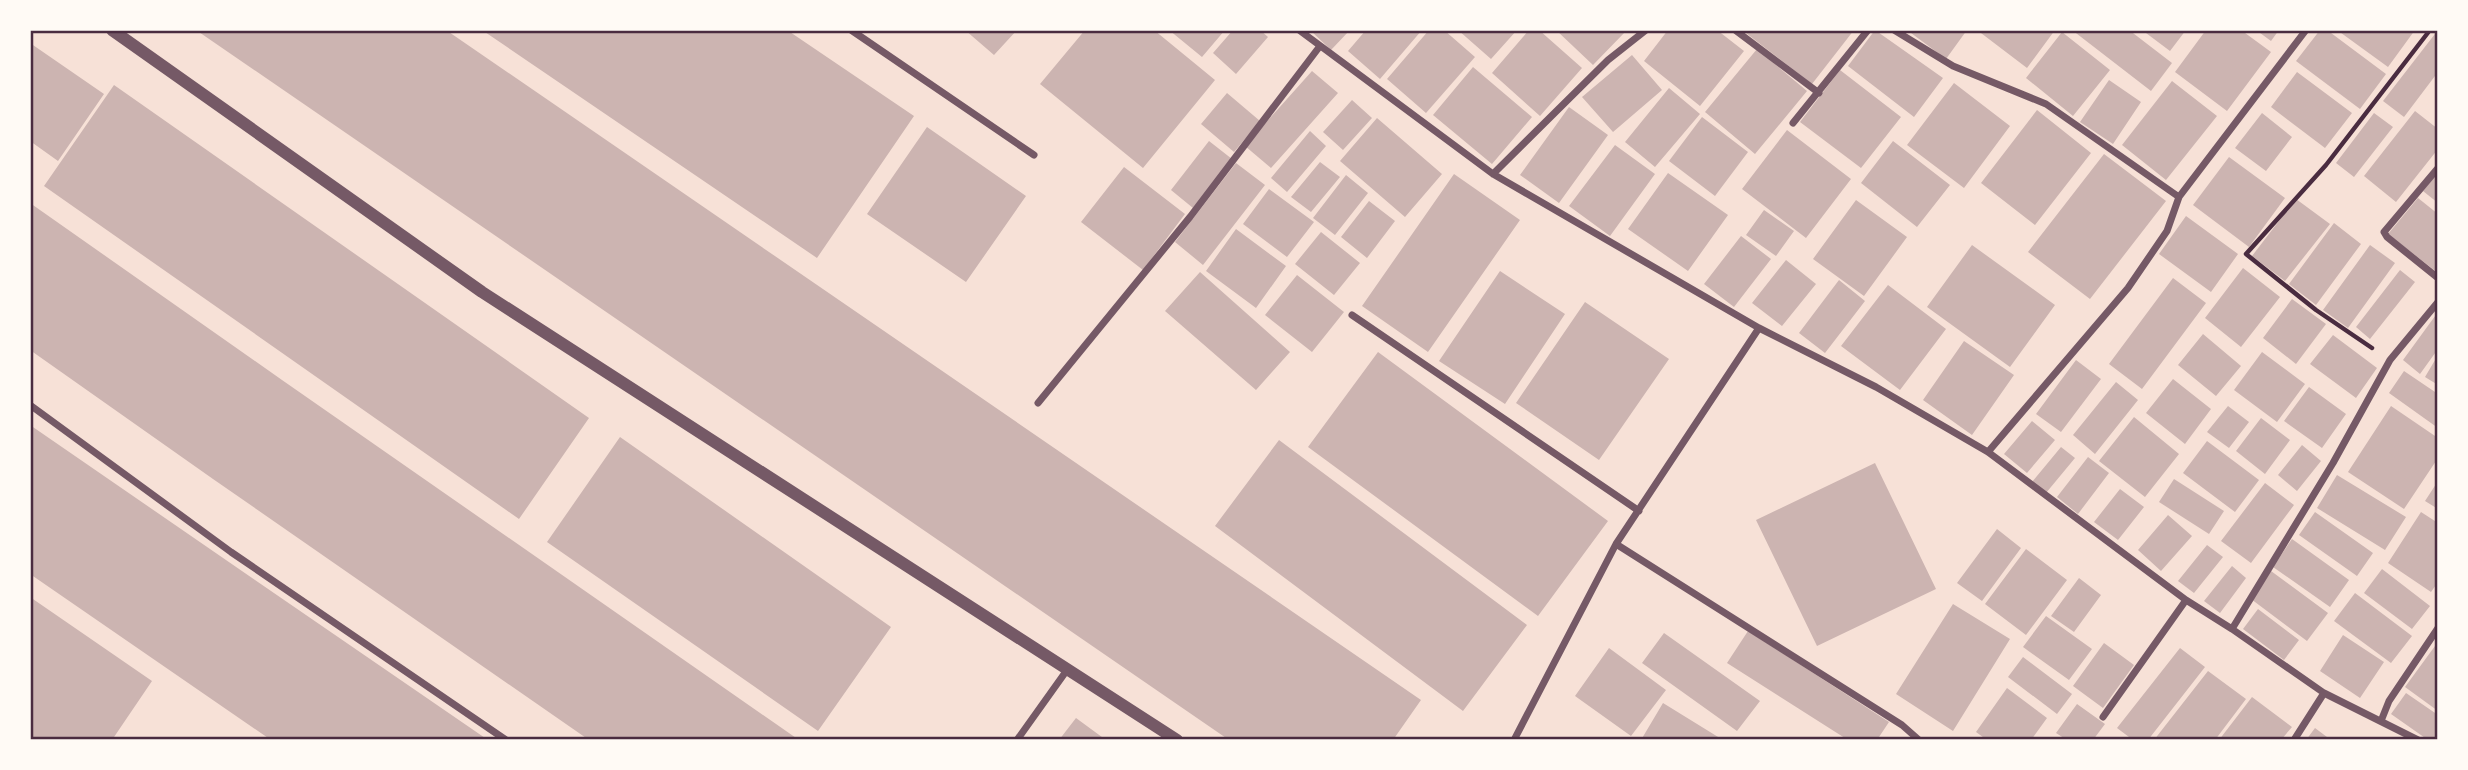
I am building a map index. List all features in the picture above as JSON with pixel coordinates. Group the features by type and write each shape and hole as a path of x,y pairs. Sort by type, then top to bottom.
{"street":[{"path":"112,30 482,292 1177,740"},
{"path":"850,30 1034,155"},
{"path":"1299,30 1493,174 1759,328 1876,387 1988,452 2186,600 2324,693 2418,740"},
{"path":"1493,174 1608,60 1646,30"},
{"path":"1735,30 1819,93"},
{"path":"1793,123 1868,30"},
{"path":"1894,30 1953,66 2046,104 2179,197"},
{"path":"1988,452 2128,288 2167,231 2179,197 2306,30"},
{"path":"1038,403 1190,217 1320,46"},
{"path":"2438,168 2384,232 2438,278"},
{"path":"2232,629 2333,463 2390,360 2438,302"},
{"path":"1352,315 1639,511"},
{"path":"1514,740 1616,544 1759,328"},
{"path":"30,405 231,552 506,740"},
{"path":"1616,544 1902,725 1919,740"},
{"path":"2103,717 2186,600"},
{"path":"2381,721 2389,701 2438,628"},
{"path":"1017,740 1067,670"},
{"path":"2294,740 2324,693"}],"path":[{"path":"2390,360 2316,310 2246,254 2326,165 2430,30"}],"building":[{"path":"196,30 446,30 1421,700 1393,740 1229,740"},
{"path":"482,30 787,30 914,116 817,258"},
{"path":"965,30 1017,30 994,55"},
{"path":"1085,30 1154,30 1215,80 1143,168 1040,84"},
{"path":"1169,30 1225,30 1202,57"},
{"path":"1233,30 1260,30 1268,37 1236,74 1213,53"},
{"path":"1310,30 1350,30 1331,50"},
{"path":"1366,30 1422,30 1380,79 1348,51"},
{"path":"1429,30 1444,30 1475,57 1426,113 1387,79"},
{"path":"1458,30 1517,30 1491,59"},
{"path":"1529,30 1539,30 1582,68 1540,116 1492,73"},
{"path":"1556,30 1627,30 1593,65"},
{"path":"1668,30 1717,30 1744,51 1700,106 1644,61"},
{"path":"1742,30 1854,30 1812,84"},
{"path":"1875,30 1943,78 1914,117 1848,66"},
{"path":"1907,30 1967,30 1946,59"},
{"path":"1977,30 2055,30 2027,68"},
{"path":"2072,30 2129,30 2172,63 2151,91"},
{"path":"2142,30 2186,30 2170,51"},
{"path":"2206,30 2241,30 2271,52 2227,111 2175,72"},
{"path":"2256,30 2279,30 2271,41"},
{"path":"2320,30 2327,30 2386,74 2360,109 2296,61"},
{"path":"2337,30 2415,30 2388,67"},
{"path":"2438,30 2438,72 2404,117 2383,101"},
{"path":"2062,32 2110,70 2073,116 2026,78"},
{"path":"30,43 104,94 58,161 30,141"},
{"path":"1757,49 1807,91 1755,154 1705,112"},
{"path":"1632,55 1662,90 1613,132 1582,97"},
{"path":"1473,67 1532,117 1492,164 1433,115"},
{"path":"1840,70 1901,117 1861,168 1800,122"},
{"path":"1312,71 1338,93 1271,168 1245,146"},
{"path":"2297,72 2352,113 2325,148 2271,107"},
{"path":"2109,80 2141,102 2113,144 2080,122"},
{"path":"2172,81 2217,116 2166,180 2122,145"},
{"path":"1954,83 2010,126 1964,188 1907,145"},
{"path":"114,85 589,418 519,519 44,186"},
{"path":"1669,88 1700,114 1655,167 1625,142"},
{"path":"1227,93 1260,121 1234,152 1201,124"},
{"path":"1352,100 1372,118 1343,150 1323,132"},
{"path":"1569,107 1608,135 1559,203 1520,175"},
{"path":"2037,110 2091,153 2035,225 1981,183"},
{"path":"2415,111 2438,129 2438,149 2396,202 2364,176"},
{"path":"2262,113 2292,137 2266,171 2235,148"},
{"path":"2374,113 2393,127 2354,177 2336,163"},
{"path":"1702,117 1748,152 1715,196 1669,161"},
{"path":"1377,118 1442,174 1405,217 1340,161"},
{"path":"927,127 1026,196 966,282 867,214"},
{"path":"1787,130 1851,179 1806,238 1742,189"},
{"path":"1310,131 1326,146 1287,192 1271,178"},
{"path":"1209,141 1232,159 1193,208 1171,190"},
{"path":"1893,141 1950,185 1917,227 1861,183"},
{"path":"1615,145 1655,174 1610,236 1569,206"},
{"path":"2104,154 2166,201 2090,299 2028,252"},
{"path":"2229,157 2285,198 2249,247 2193,205"},
{"path":"1320,162 1340,177 1311,212 1291,197"},
{"path":"1236,163 1265,185 1203,265 1175,242"},
{"path":"1124,167 1185,214 1143,270 1081,222"},
{"path":"2438,172 2438,203 2423,191"},
{"path":"1668,173 1728,215 1688,271 1628,229"},
{"path":"1454,174 1520,220 1428,352 1362,306"},
{"path":"1346,175 1368,193 1335,235 1313,218"},
{"path":"1269,189 1314,222 1287,257 1243,224"},
{"path":"2418,198 2438,214 2438,273 2388,234"},
{"path":"2296,199 2330,224 2285,281 2252,256"},
{"path":"1856,200 1907,237 1864,296 1813,259"},
{"path":"1369,201 1395,221 1367,258 1341,237"},
{"path":"30,203 799,740 589,740 213,479 30,350"},
{"path":"1764,210 1794,231 1776,256 1746,235"},
{"path":"2186,216 2238,254 2211,292 2159,254"},
{"path":"2334,223 2361,244 2316,305 2289,284"},
{"path":"1236,229 1286,266 1256,308 1206,271"},
{"path":"1321,232 1360,263 1334,295 1295,264"},
{"path":"1741,236 1771,259 1734,307 1704,284"},
{"path":"1972,245 2055,305 2010,367 1927,307"},
{"path":"2370,245 2395,263 2348,328 2323,310"},
{"path":"1786,260 1816,284 1782,326 1752,303"},
{"path":"2243,268 2280,297 2241,347 2205,318"},
{"path":"2400,270 2415,282 2370,339 2356,327"},
{"path":"1500,271 1565,314 1505,404 1439,361"},
{"path":"1200,272 1290,352 1256,390 1165,311"},
{"path":"1297,275 1344,312 1312,352 1265,315"},
{"path":"2173,278 2206,303 2142,389 2109,364"},
{"path":"1839,280 1865,301 1825,353 1799,333"},
{"path":"1888,285 1946,329 1900,390 1841,346"},
{"path":"2292,299 2326,324 2296,364 2263,338"},
{"path":"1585,302 1669,359 1599,460 1516,403"},
{"path":"2438,312 2438,349 2420,374 2403,360"},
{"path":"2203,334 2241,366 2216,396 2178,365"},
{"path":"2333,335 2377,368 2356,398 2310,364"},
{"path":"1964,341 2014,375 1972,435 1923,400"},
{"path":"1378,352 1608,521 1538,616 1308,447"},
{"path":"2262,352 2305,384 2277,422 2234,390"},
{"path":"2438,355 2438,385 2425,377"},
{"path":"2076,360 2101,379 2061,432 2036,414"},
{"path":"2404,371 2438,394 2438,428 2389,393"},
{"path":"2173,379 2211,409 2185,444 2146,413"},
{"path":"2116,382 2138,400 2095,454 2073,435"},
{"path":"2309,387 2346,414 2322,448 2284,421"},
{"path":"2228,406 2249,422 2229,448 2207,432"},
{"path":"2391,406 2438,438 2438,458 2404,509 2348,472"},
{"path":"2134,417 2179,454 2145,497 2099,461"},
{"path":"2261,418 2290,440 2265,474 2236,451"},
{"path":"2032,421 2055,440 2027,473 2004,454"},
{"path":"30,425 488,740 271,740 30,574"},
{"path":"620,437 891,627 818,731 547,542"},
{"path":"1279,440 1527,625 1463,711 1215,526"},
{"path":"2207,441 2259,480 2235,512 2183,473"},
{"path":"2302,445 2321,461 2297,491 2278,475"},
{"path":"2061,447 2075,458 2046,493 2032,482"},
{"path":"2088,457 2109,473 2078,514 2057,497"},
{"path":"1875,463 1936,589 1817,646 1756,520"},
{"path":"2337,475 2406,517 2385,550 2317,508"},
{"path":"2174,479 2224,511 2209,534 2159,502"},
{"path":"2438,481 2438,509 2425,501"},
{"path":"2265,483 2294,505 2251,563 2221,541"},
{"path":"2120,489 2144,507 2118,540 2094,522"},
{"path":"2315,512 2373,553 2357,576 2299,535"},
{"path":"2421,512 2438,523 2438,582 2431,592 2388,563"},
{"path":"2168,515 2192,536 2161,571 2138,550"},
{"path":"1997,529 2021,548 1982,601 1957,583"},
{"path":"2292,539 2349,580 2330,607 2273,567"},
{"path":"2207,545 2223,557 2194,593 2178,581"},
{"path":"2026,549 2067,580 2026,635 1985,604"},
{"path":"2232,566 2246,578 2220,613 2204,601"},
{"path":"2382,569 2430,606 2412,629 2364,593"},
{"path":"2271,571 2328,613 2307,641 2251,599"},
{"path":"2079,578 2101,595 2074,632 2051,616"},
{"path":"2355,593 2412,636 2391,663 2334,621"},
{"path":"30,597 152,681 112,740 30,740"},
{"path":"1953,604 2010,639 1953,731 1896,694"},
{"path":"2258,609 2299,640 2284,660 2243,629"},
{"path":"2046,616 2092,649 2069,680 2023,647"},
{"path":"1748,631 1889,722 1877,740 1848,740 1727,663"},
{"path":"1664,633 1760,701 1737,731 1642,663"},
{"path":"2343,635 2384,662 2360,698 2320,671"},
{"path":"2104,643 2134,665 2103,708 2073,686"},
{"path":"2435,646 2438,649 2438,711 2405,687"},
{"path":"1609,648 1666,690 1631,736 1575,696"},
{"path":"2180,648 2205,667 2148,740 2133,740 2117,728"},
{"path":"2023,657 2072,694 2057,714 2008,677"},
{"path":"2208,671 2246,699 2215,740 2154,740"},
{"path":"2007,688 2047,718 2031,740 1987,740 1976,732"},
{"path":"2406,693 2438,715 2438,740 2428,740 2391,714"},
{"path":"2252,697 2292,727 2281,740 2219,740"},
{"path":"1663,703 1723,740 1641,740"},
{"path":"2077,704 2105,724 2093,740 2067,740 2056,733"},
{"path":"1076,718 1106,740 1059,740"},
{"path":"2315,728 2331,740 2306,740"}]}
